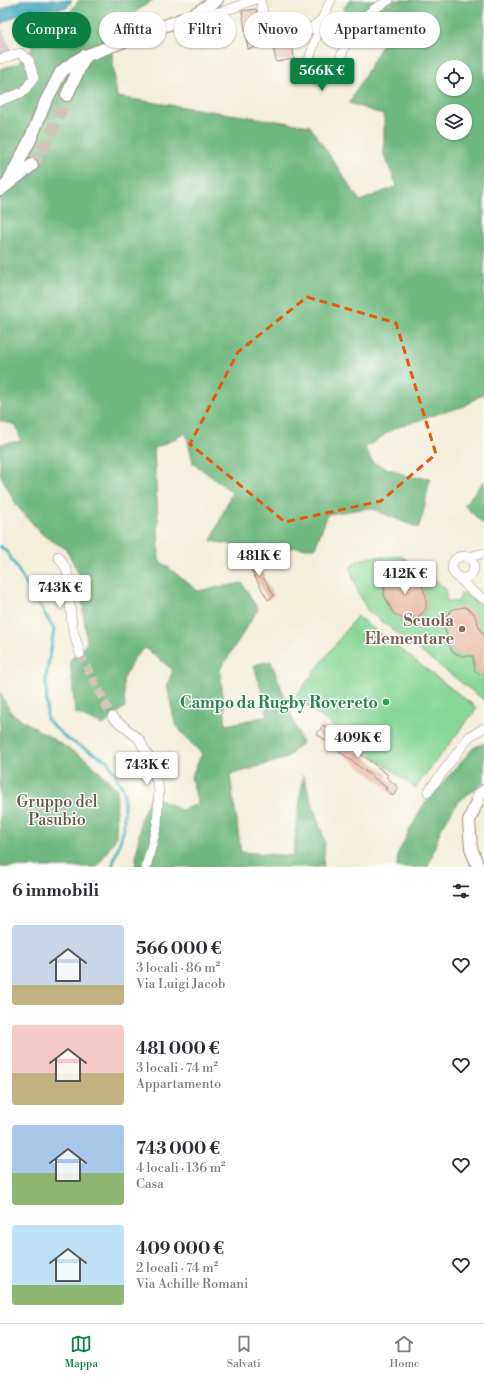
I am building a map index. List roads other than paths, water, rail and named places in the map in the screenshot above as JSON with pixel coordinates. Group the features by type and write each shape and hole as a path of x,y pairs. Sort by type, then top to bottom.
{"main road":[{"path":"198,12 217,0"},
{"path":"4,186 30,140 45,103 62,72 74,62 85,56 174,22"},
{"path":"67,95 85,56"},
{"path":"4,186 32,165"},
{"path":"478,867 471,848 469,822 480,794 484,791"}],"street":[{"path":"325,12 331,0"},
{"path":"369,12 389,0"},
{"path":"223,12 257,2 268,39 305,33 320,21"},
{"path":"320,25 307,66 317,82 333,75 344,48"},
{"path":"0,59 20,53 29,60 34,78 23,92 0,102"},
{"path":"484,553 468,557 461,556 453,562 453,569 457,576 472,591 484,599"},
{"path":"58,556 67,570 72,626 80,654"},
{"path":"457,576 464,578 473,572 473,562 468,557"},
{"path":"112,717 139,740 151,761 159,790 157,825 146,865"},
{"path":"428,792 469,737 484,728"}],"water":[{"path":"21,0 72,0 67,8 12,12 12,18 0,24 0,10"}],"waterway":[{"path":"0,546 7,552 54,629 46,678 47,720 67,739 108,761 124,791 124,829 112,867"}],"tunnel":[{"path":"32,165 50,136 67,95"},
{"path":"80,654 112,717"}],"place":[{"name":"Scuola Elementare","path":"462,629"},
{"name":"Campo da Rugby Rovereto","path":"386,702"}],"park label":[{"name":"Gruppo del Pasubio","path":"57,810"}]}
